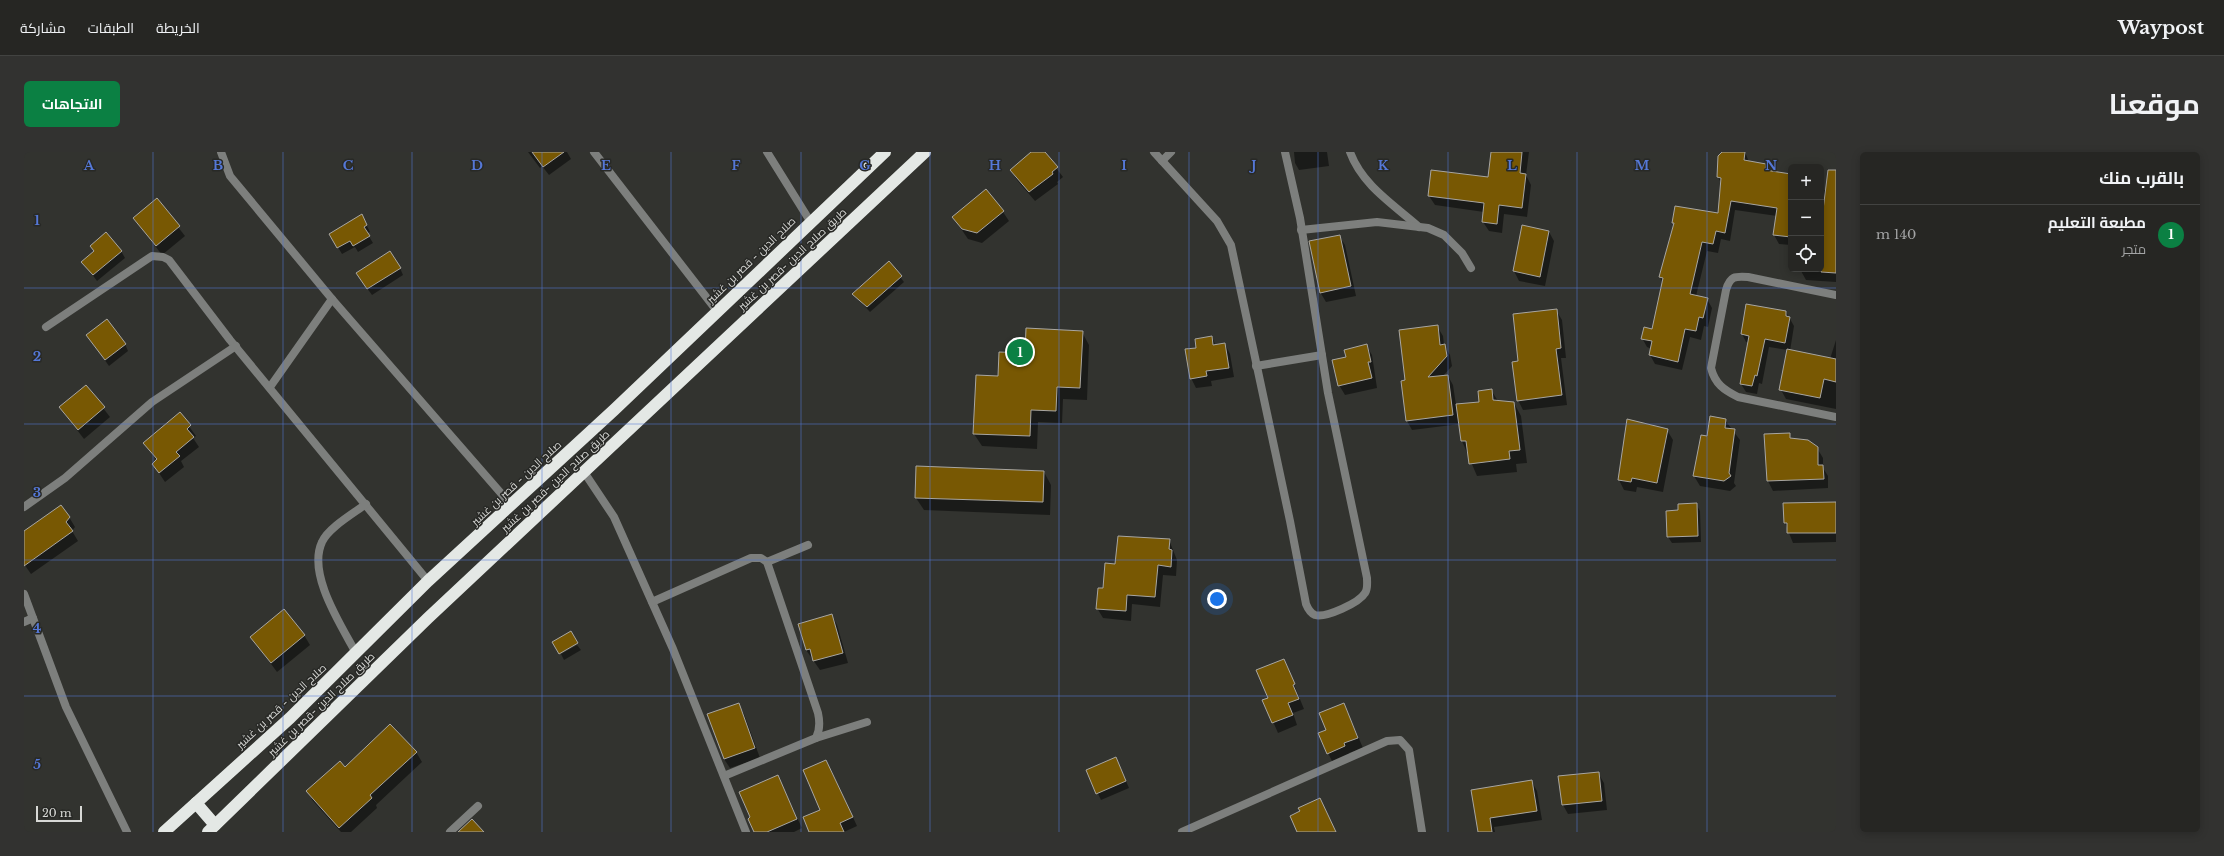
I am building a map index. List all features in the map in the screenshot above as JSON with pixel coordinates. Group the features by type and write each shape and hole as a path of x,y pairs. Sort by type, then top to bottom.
{"highway":[{"name":"صلاح الدين - قصر بن غشير","path":"164,832 290,718 428,581 512,506 884,152"},
{"name":"طريق صلاح الدين -قصر بن غشير","path":"211,828 428,618 925,152"},
{"path":"196,803 211,828"}],"street":[{"path":"221,152 230,176 332,299 512,506"},
{"path":"594,152 717,311"},
{"path":"767,152 810,221"},
{"path":"1154,152 1217,221 1231,245 1290,521 1306,604 1308,610 1314,614 1324,615 1357,602 1366,592 1367,578 1322,355 1301,230 1285,152"},
{"path":"1162,161 1171,152"},
{"path":"1350,152 1355,165 1366,181 1419,227"},
{"path":"1301,230 1377,222 1419,227 1444,235 1462,253 1471,268"},
{"path":"46,328 152,256 163,257 169,260 236,346 428,581"},
{"path":"1836,295 1748,277 1734,276 1730,278 1726,290 1711,368 1714,380 1725,390 1738,397 1836,416"},
{"path":"270,387 332,299"},
{"path":"24,507 65,478 152,402 236,346"},
{"path":"1256,366 1322,355"},
{"path":"584,472 614,517 652,602 746,832"},
{"path":"356,653 325,595 319,568 320,551 322,542 328,534 366,504"},
{"path":"767,562 808,545"},
{"path":"652,602 751,558 761,558 767,562 818,713 820,721 816,738"},
{"path":"24,594 66,707 127,832"},
{"path":"24,622 33,618"},
{"path":"724,776 816,738 867,722"},
{"path":"1182,832 1387,741 1400,740 1409,750 1422,832"},
{"path":"450,832 478,806"}],"building":[{"path":"532,152 564,152 543,167"},
{"path":"1031,152 1045,152 1058,167 1052,172 1053,174 1029,192 1010,170"},
{"path":"1491,152 1522,152 1520,173 1526,174 1522,208 1499,205 1497,224 1482,222 1484,203 1428,196 1431,170 1488,177"},
{"path":"1722,152 1745,152 1744,160 1766,164 1765,170 1788,174 1788,237 1773,235 1777,208 1731,201 1725,233 1716,231 1713,244 1702,242 1690,294 1708,298 1703,318 1699,317 1696,331 1685,329 1678,362 1649,355 1652,341 1641,339 1644,327 1652,329 1663,278 1659,277 1674,223 1672,223 1675,206 1718,213 1721,178 1717,177 1718,156"},
{"path":"1828,170 1836,170 1836,273 1821,272 1824,272 1824,202"},
{"path":"986,189 1004,211 977,233 962,229 952,217"},
{"path":"157,198 180,226 156,246 133,218"},
{"path":"362,214 367,225 364,227 370,236 353,246 350,241 337,248 329,234"},
{"path":"1522,225 1549,231 1540,277 1513,271"},
{"path":"106,232 122,251 93,275 81,262 94,251 90,246"},
{"path":"1340,235 1351,286 1320,293 1309,241"},
{"path":"390,251 401,268 367,289 356,273"},
{"path":"889,261 902,276 867,307 852,294"},
{"path":"1746,304 1786,311 1786,316 1790,317 1785,343 1765,339 1757,376 1755,375 1752,386 1740,384 1749,336 1741,334"},
{"path":"1557,309 1561,348 1556,349 1562,395 1517,401 1512,362 1518,361 1513,314"},
{"path":"107,319 126,344 105,360 86,335"},
{"path":"1438,325 1440,345 1445,344 1447,356 1428,377 1448,375 1453,415 1406,421 1401,381 1405,380 1399,330"},
{"path":"1026,328 1083,331 1080,388 1057,387 1056,411 1031,410 1030,436 973,434 976,375 998,376 999,352 1025,353"},
{"path":"1212,336 1213,345 1225,343 1229,368 1206,371 1207,376 1190,379 1185,349 1196,348 1195,339"},
{"path":"1367,344 1371,362 1368,362 1372,378 1338,386 1332,360 1346,357 1344,350"},
{"path":"1787,349 1836,359 1836,382 1824,379 1820,398 1779,390"},
{"path":"86,385 105,407 78,430 59,407"},
{"path":"1492,389 1493,400 1514,402 1520,450 1509,451 1510,459 1469,464 1466,441 1461,441 1456,404 1479,402 1478,391"},
{"path":"180,412 191,425 187,429 194,437 176,452 180,456 159,473 152,464 157,459 143,443"},
{"path":"1710,416 1726,419 1725,428 1735,429 1729,473 1731,476 1724,481 1693,476 1701,435 1707,436"},
{"path":"1627,419 1668,429 1657,483 1632,478 1631,482 1618,480"},
{"path":"1790,433 1790,438 1808,440 1818,447 1818,465 1823,465 1824,479 1767,481 1764,434"},
{"path":"916,466 1044,471 1043,502 915,498"},
{"path":"1836,502 1836,533 1787,533 1787,523 1784,523 1783,503"},
{"path":"1697,503 1698,536 1667,537 1666,511 1678,510 1678,504"},
{"path":"61,505 70,517 66,522 73,531 24,566 24,531"},
{"path":"1118,536 1170,539 1169,549 1172,550 1171,567 1158,565 1155,597 1127,595 1126,611 1096,609 1098,588 1103,588 1105,563 1115,564"},
{"path":"284,609 305,635 271,663 250,637"},
{"path":"832,614 843,653 813,661 810,649 806,650 798,624"},
{"path":"571,631 578,643 559,654 552,642"},
{"path":"1284,659 1295,684 1293,685 1299,699 1288,703 1293,715 1272,723 1262,700 1268,698 1256,670"},
{"path":"739,703 755,748 724,759 707,714"},
{"path":"1344,703 1358,738 1344,743 1345,746 1327,754 1318,733 1326,730 1319,713"},
{"path":"390,724 417,752 370,795 372,798 339,828 306,791 340,761 345,767"},
{"path":"1116,757 1126,781 1096,794 1086,770"},
{"path":"826,760 853,817 840,823 844,832 809,832 803,817 820,810 803,770"},
{"path":"1599,772 1602,801 1562,805 1558,776"},
{"path":"778,775 797,819 767,832 754,832 748,819 750,817 739,792"},
{"path":"1532,780 1537,811 1490,818 1492,832 1478,832 1471,790"},
{"path":"1320,798 1336,832 1297,832 1290,816 1300,811 1298,808"},
{"path":"472,819 484,832 458,832"}],"place":[{"name":"مطبعة التعليم","path":"1020,352"}]}
